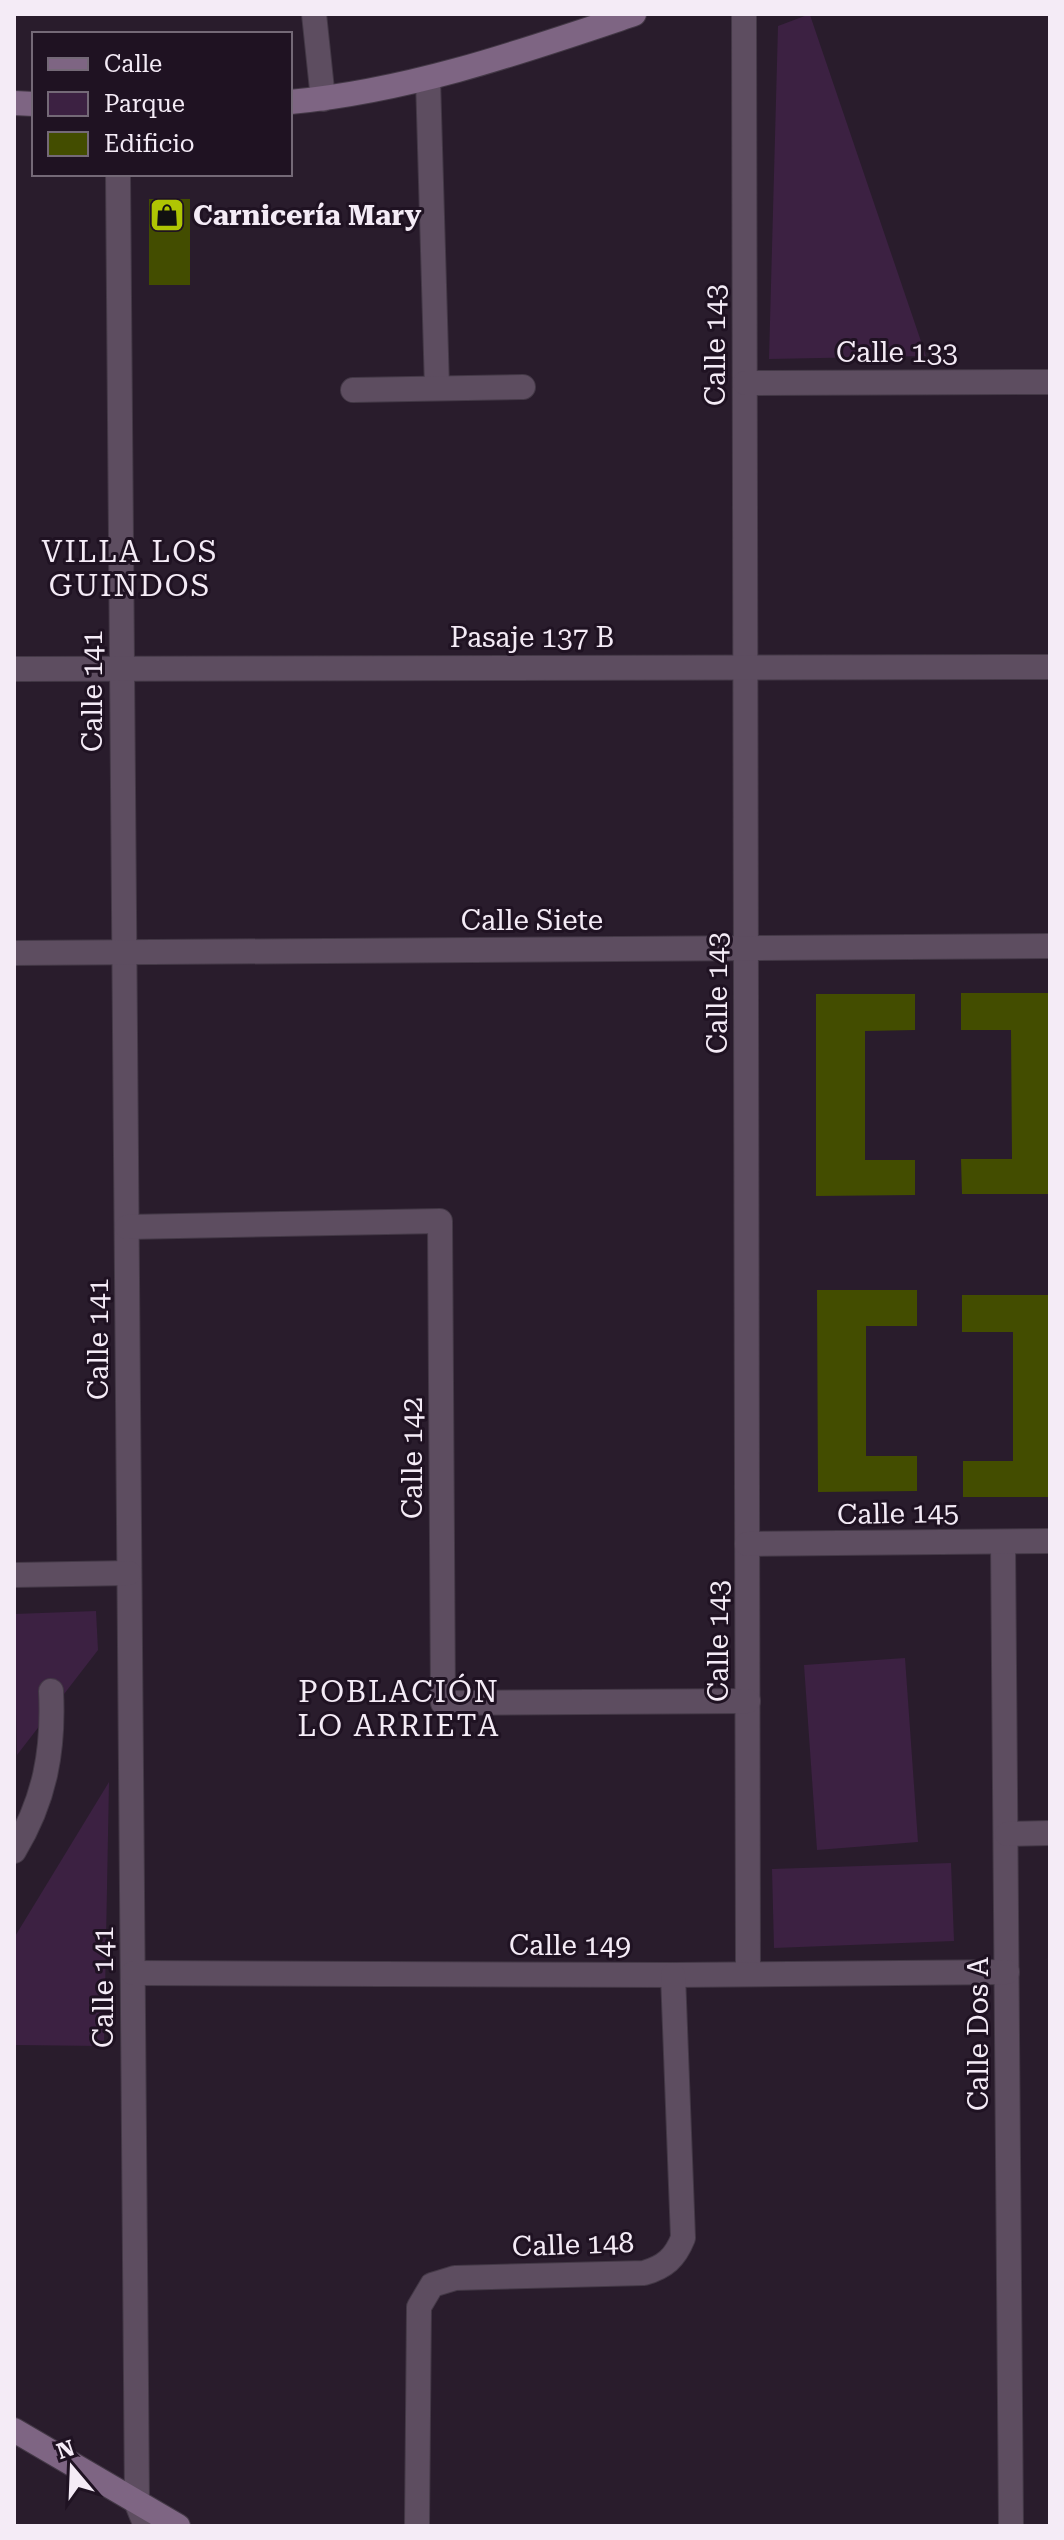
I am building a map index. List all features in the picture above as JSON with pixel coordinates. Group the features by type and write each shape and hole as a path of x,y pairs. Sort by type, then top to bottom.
{"main road":[{"path":"292,102 428,79 634,14"},
{"path":"14,2430 142,2515 178,2526"}],"street":[{"path":"314,14 323,99"},
{"name":"Calle 143","path":"744,14 748,1972"},
{"path":"428,79 437,388"},
{"name":"Calle 141","path":"118,176 133,1973 142,2515"},
{"name":"Calle 133","path":"745,383 1050,382"},
{"path":"353,390 523,387"},
{"name":"Pasaje 137 B","path":"14,669 1050,667"},
{"name":"Calle Siete","path":"14,953 1050,946"},
{"name":"Calle 142","path":"127,1227 440,1221 443,1703 748,1701"},
{"name":"Calle 145","path":"747,1544 1050,1541"},
{"name":"Calle Dos A","path":"1003,1542 1011,2526"},
{"path":"14,1575 129,1573"},
{"path":"14,1851 31,1822 48,1770 51,1691"},
{"path":"1007,1834 1050,1833"},
{"name":"Calle 149","path":"133,1973 673,1975 1007,1972"},
{"name":"Calle 148","path":"417,2526 419,2307 432,2285 455,2278 644,2273 657,2269 678,2251 683,2238 673,1975"}],"green space":[{"path":"810,14 926,356 769,359 778,26"},
{"path":"96,1611 98,1650 17,1755 14,1614"},
{"path":"905,1658 918,1842 817,1850 804,1665"},
{"path":"109,1782 104,2046 14,2045 14,1938"},
{"path":"951,1863 954,1941 774,1948 772,1869"}],"building":[{"path":"149,199 190,199 190,285 149,285"},
{"path":"961,993 1050,993 1050,1194 962,1194 961,1159 1012,1159 1011,1030 961,1030"},
{"path":"816,994 915,994 915,1030 865,1031 865,1160 915,1160 915,1195 816,1196"},
{"path":"817,1290 917,1290 917,1326 866,1326 866,1456 917,1456 917,1491 818,1492"},
{"path":"962,1295 1050,1295 1050,1497 963,1497 963,1461 1013,1461 1013,1332 962,1332"}],"place":[{"name":"Carnicería Mary","path":"167,215"}],"district":[{"name":"VILLA LOS GUINDOS","path":"130,569"},
{"name":"POBLACIÓN LO ARRIETA","path":"399,1709"}]}
